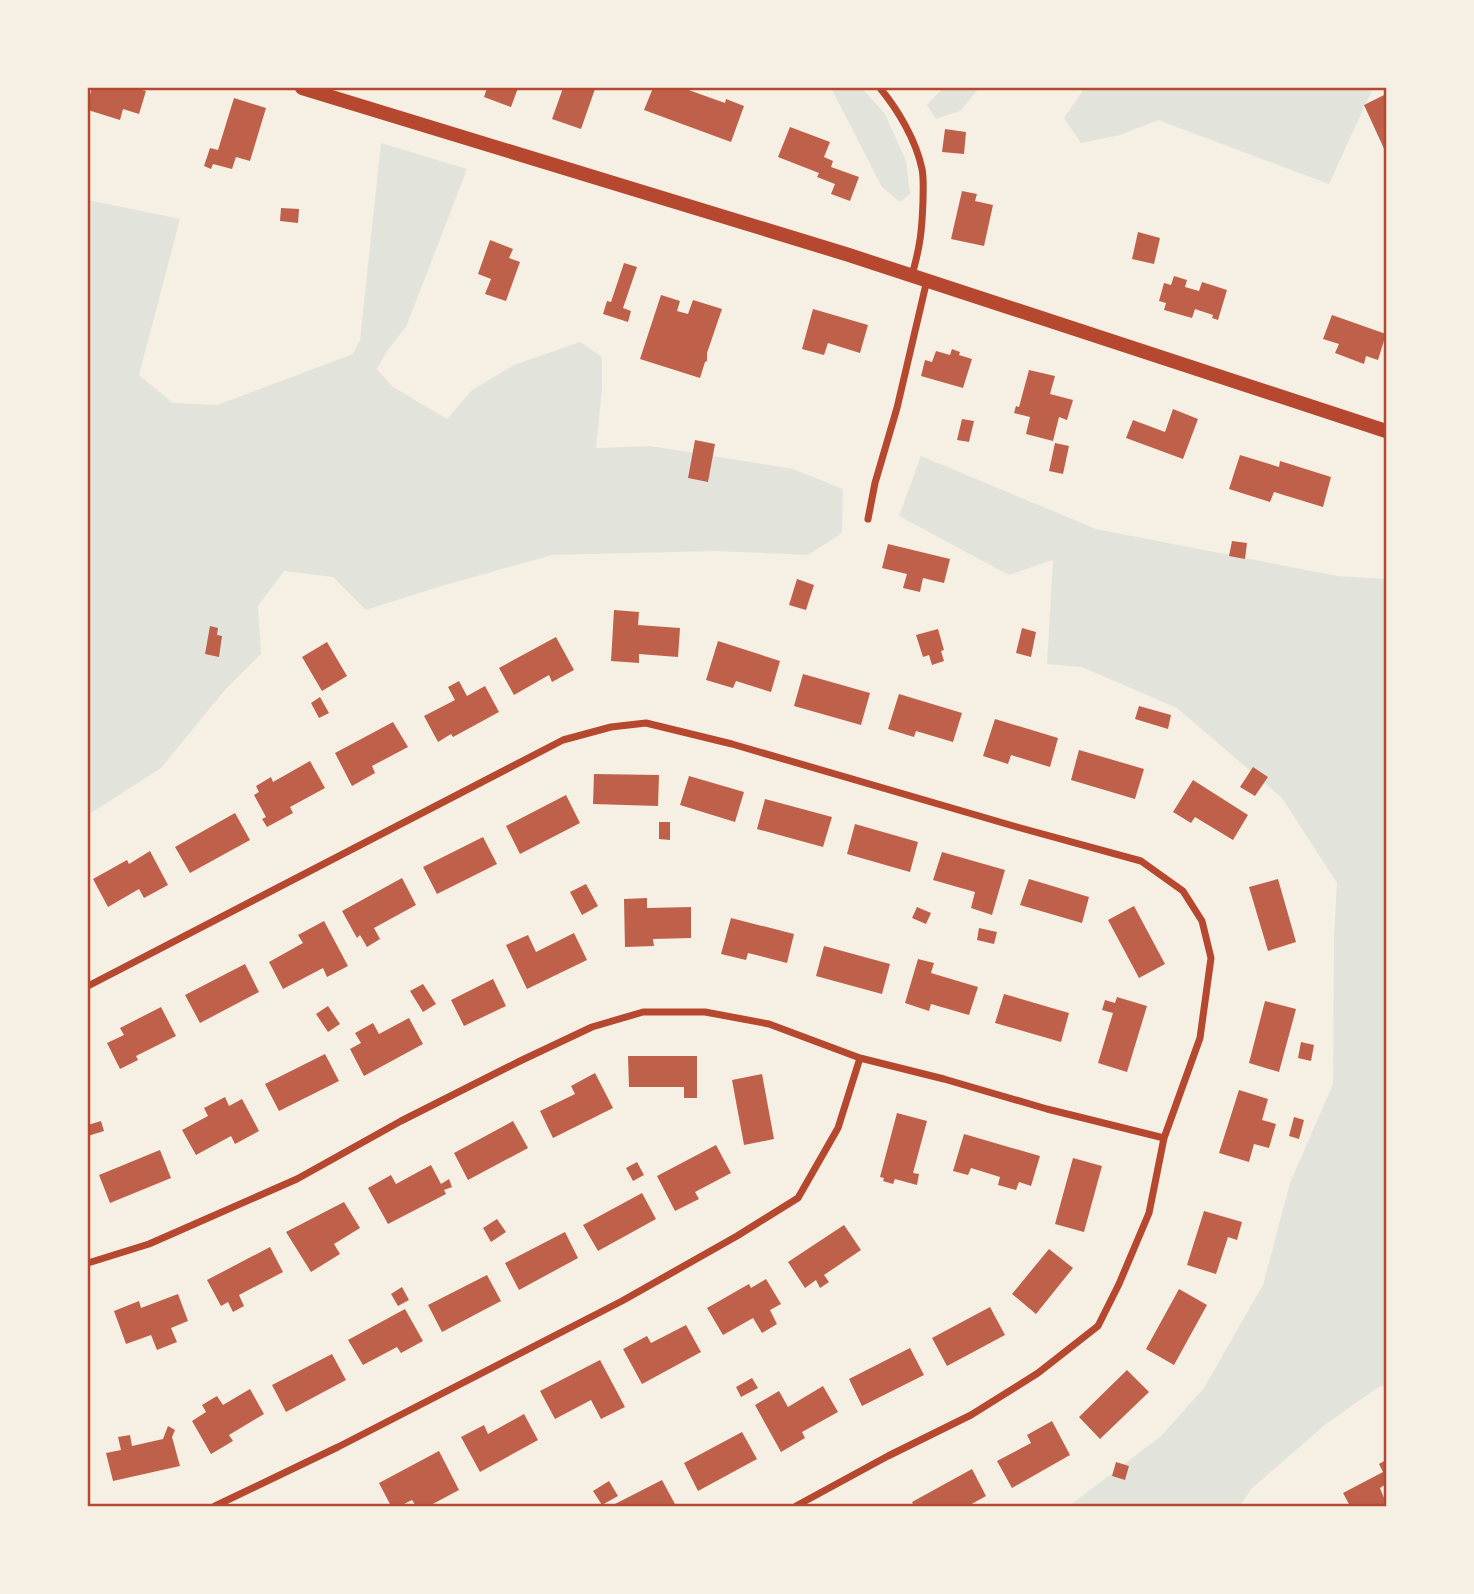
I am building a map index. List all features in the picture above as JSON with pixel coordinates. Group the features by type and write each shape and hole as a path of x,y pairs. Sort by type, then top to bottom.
{"main road":[{"path":"302,88 849,255 1387,431"}],"street":[{"path":"880,88 903,121 921,166 922,236 911,276"},
{"path":"868,519 927,280"},
{"path":"88,986 563,740 611,727 646,723 732,744 1004,824 1141,861 1183,891 1202,921 1211,958 1200,1038 1164,1138 1149,1213 1119,1284 1098,1325 1038,1373 971,1415 796,1507"},
{"path":"88,1263 149,1244 297,1179 401,1121 531,1055 592,1027 643,1012 705,1012 769,1024 860,1058 1164,1138"},
{"path":"215,1507 622,1301 737,1237 798,1198 838,1128 860,1058"}],"shaded area":[{"path":"831,88 862,88 885,114 906,161 910,194 900,202 882,187"},
{"path":"943,88 979,88 960,111 936,119 927,105"},
{"path":"1083,88 1373,88 1329,184 1158,120 1120,135 1081,143 1064,118"},
{"path":"381,143 467,169 406,327 377,369 393,387 447,419 472,390 514,365 580,342 602,357 602,389 596,448 650,446 793,469 843,489 842,533 808,555 716,551 552,555 366,610 333,577 284,571 258,606 261,654 224,691 161,768 88,815 88,200 180,219 139,375 173,403 217,405 353,354 360,340"},
{"path":"921,456 1096,529 1337,576 1386,579 1386,1385 1377,1388 1326,1424 1251,1489 1240,1506 1069,1506 1161,1436 1204,1388 1263,1285 1290,1183 1333,1084 1337,883 1282,798 1177,708 1082,667 1047,664 1053,560 1009,575 899,516"}],"building":[{"path":"92,88 134,88 146,91 139,114 123,109 120,120 88,110"},
{"path":"487,88 518,88 511,107 484,97"},
{"path":"563,88 595,89 581,129 552,119"},
{"path":"653,88 683,88 725,103 726,99 744,106 731,142 644,110"},
{"path":"1386,94 1386,153 1364,105"},
{"path":"234,98 266,108 250,161 236,157 232,169 213,164 211,169 204,166 210,148 218,150"},
{"path":"790,127 830,142 824,157 833,161 831,167 859,177 850,201 831,194 835,184 817,177 819,173 778,157"},
{"path":"945,129 966,132 964,154 942,152"},
{"path":"962,191 977,194 975,201 993,205 984,246 951,239"},
{"path":"281,208 299,209 298,223 280,221"},
{"path":"1138,232 1160,238 1154,264 1132,259"},
{"path":"490,240 513,249 509,258 520,262 506,301 485,294 491,279 478,274"},
{"path":"624,263 637,267 623,308 631,311 628,322 603,314 607,301 611,302"},
{"path":"1174,276 1187,280 1185,287 1199,291 1202,282 1227,290 1218,320 1212,318 1213,315 1195,309 1192,318 1164,310 1166,303 1159,301 1164,283 1171,285"},
{"path":"661,295 680,301 677,311 688,314 693,300 722,309 700,378 640,359"},
{"path":"813,309 868,325 860,353 828,343 824,355 802,349"},
{"path":"1332,315 1386,334 1378,360 1366,356 1364,364 1335,353 1339,344 1323,339"},
{"path":"952,349 960,352 959,355 972,359 963,388 921,376 925,360 932,362 936,351 950,355"},
{"path":"1029,370 1055,376 1050,394 1073,400 1067,420 1059,417 1053,441 1026,434 1030,417 1014,413 1016,406 1019,407"},
{"path":"1173,409 1198,419 1183,459 1126,438 1133,420 1165,432"},
{"path":"962,419 974,421 969,442 957,440"},
{"path":"695,440 715,444 708,482 688,478"},
{"path":"1055,443 1069,446 1063,474 1049,471"},
{"path":"1240,455 1279,467 1280,461 1331,477 1323,507 1274,492 1270,502 1229,489"},
{"path":"1232,541 1247,543 1245,559 1229,556"},
{"path":"888,544 950,559 944,583 923,578 920,592 903,588 907,574 882,568"},
{"path":"797,579 814,585 806,610 789,605"},
{"path":"614,610 639,612 638,625 680,628 678,657 639,654 639,663 611,661"},
{"path":"210,626 218,628 217,635 222,636 219,657 205,654"},
{"path":"1022,628 1036,632 1031,657 1016,653"},
{"path":"938,629 944,661 932,665 929,655 923,657 916,635"},
{"path":"556,637 574,670 552,682 549,675 514,695 499,668"},
{"path":"718,641 780,661 771,692 736,681 733,688 706,680"},
{"path":"327,642 347,676 322,691 302,657"},
{"path":"803,674 870,693 861,725 794,706"},
{"path":"459,681 467,696 485,686 499,712 453,737 451,734 438,742 424,716 455,700 448,687"},
{"path":"899,694 962,713 953,742 916,731 914,737 888,729"},
{"path":"320,697 329,713 319,718 311,703"},
{"path":"1139,706 1171,715 1168,729 1135,719"},
{"path":"995,719 1058,738 1050,767 1011,755 1008,764 983,756"},
{"path":"393,722 408,747 372,766 375,773 352,786 335,753"},
{"path":"1079,750 1144,769 1135,799 1071,780"},
{"path":"310,761 325,788 290,807 293,813 267,827 262,819 266,817 254,795 259,792 256,786 271,777 273,782"},
{"path":"1253,767 1268,777 1255,796 1240,787"},
{"path":"594,774 659,775 658,806 593,804"},
{"path":"689,776 744,792 735,822 680,805"},
{"path":"1193,780 1248,815 1233,840 1195,817 1191,823 1173,812"},
{"path":"566,795 580,823 520,854 506,826"},
{"path":"765,799 832,817 823,847 757,829"},
{"path":"235,813 250,840 190,873 175,847"},
{"path":"659,822 670,822 670,840 659,839"},
{"path":"855,824 918,842 910,872 847,854"},
{"path":"483,837 497,864 437,894 423,867"},
{"path":"150,851 168,885 144,898 139,889 108,907 93,879 127,860 129,864"},
{"path":"942,852 1005,870 992,915 971,908 975,892 933,880"},
{"path":"402,878 416,905 374,928 380,939 367,947 360,935 357,938 342,911"},
{"path":"1029,879 1089,897 1082,923 1020,905"},
{"path":"1278,879 1296,942 1268,951 1249,887"},
{"path":"586,884 598,906 582,915 570,892"},
{"path":"647,898 647,908 691,907 691,938 653,939 654,946 625,947 624,899"},
{"path":"1134,906 1165,964 1139,978 1108,920"},
{"path":"917,907 931,913 926,924 912,918"},
{"path":"731,918 794,934 787,963 748,953 746,960 721,954"},
{"path":"324,921 348,966 327,977 323,968 283,989 269,962 303,943 298,935"},
{"path":"979,928 997,932 994,944 977,940"},
{"path":"574,933 587,960 527,989 506,945 528,935 536,952"},
{"path":"824,946 890,964 882,994 816,976"},
{"path":"918,959 934,963 931,973 978,987 969,1015 931,1004 929,1011 905,1003"},
{"path":"245,964 259,992 200,1023 185,995"},
{"path":"493,979 506,1006 464,1026 451,1000"},
{"path":"423,984 436,1004 423,1012 410,991"},
{"path":"1004,994 1069,1013 1061,1042 995,1023"},
{"path":"1117,997 1147,1006 1127,1072 1098,1063 1113,1013 1102,1010 1105,1000 1115,1003"},
{"path":"1265,1001 1296,1009 1279,1072 1249,1063"},
{"path":"328,1006 340,1024 328,1032 316,1014"},
{"path":"161,1007 176,1036 136,1056 138,1060 120,1069 107,1043 124,1035 120,1028"},
{"path":"409,1018 423,1044 364,1076 350,1049 361,1043 355,1033 373,1023 379,1034"},
{"path":"1301,1042 1314,1045 1311,1061 1298,1058"},
{"path":"325,1054 339,1081 279,1111 265,1084"},
{"path":"628,1056 697,1056 697,1098 684,1098 684,1087 629,1087"},
{"path":"595,1073 613,1108 553,1138 540,1111 575,1094 571,1086"},
{"path":"762,1074 774,1139 744,1145 732,1080"},
{"path":"1239,1090 1268,1099 1262,1120 1276,1124 1269,1148 1254,1144 1249,1162 1219,1153"},
{"path":"225,1097 229,1106 242,1099 259,1131 235,1144 231,1136 196,1155 182,1130 208,1116 204,1108"},
{"path":"897,1113 927,1121 913,1173 919,1174 917,1185 895,1179 893,1184 880,1177"},
{"path":"1294,1117 1304,1120 1299,1139 1289,1136"},
{"path":"101,1121 104,1131 88,1136 88,1125"},
{"path":"513,1121 528,1148 468,1180 454,1153"},
{"path":"964,1134 1040,1156 1031,1186 1019,1182 1016,1190 998,1185 1000,1177 971,1168 968,1175 953,1171"},
{"path":"716,1145 731,1173 695,1192 699,1199 675,1211 657,1176"},
{"path":"160,1150 171,1178 110,1203 99,1175"},
{"path":"1073,1158 1102,1166 1084,1232 1055,1224"},
{"path":"637,1162 644,1175 633,1181 626,1168"},
{"path":"431,1165 441,1184 449,1179 452,1187 444,1190 446,1194 388,1224 368,1188 391,1175 396,1184"},
{"path":"642,1193 656,1219 598,1251 583,1225"},
{"path":"344,1202 360,1228 334,1244 340,1254 311,1272 286,1232"},
{"path":"1204,1211 1242,1222 1237,1240 1228,1237 1216,1274 1187,1265"},
{"path":"497,1219 506,1232 491,1242 483,1228"},
{"path":"844,1225 861,1250 824,1275 829,1282 820,1288 816,1280 805,1288 788,1262"},
{"path":"565,1232 578,1258 519,1290 505,1263"},
{"path":"270,1247 283,1272 239,1295 244,1306 233,1312 228,1302 221,1306 207,1280"},
{"path":"1049,1249 1073,1268 1036,1314 1012,1294"},
{"path":"487,1275 501,1301 442,1332 428,1305"},
{"path":"766,1279 781,1304 770,1310 777,1324 762,1333 753,1318 723,1335 707,1308 749,1284 751,1288"},
{"path":"402,1287 409,1300 398,1306 391,1294"},
{"path":"1179,1289 1207,1305 1174,1365 1146,1349"},
{"path":"178,1294 188,1321 171,1328 177,1342 157,1350 151,1335 126,1344 114,1311 139,1301 141,1308"},
{"path":"990,1307 1005,1335 947,1366 932,1338"},
{"path":"405,1309 423,1341 401,1353 397,1347 363,1365 348,1340"},
{"path":"686,1325 701,1352 642,1384 623,1349 647,1336 651,1343"},
{"path":"910,1348 924,1375 862,1406 849,1379"},
{"path":"332,1354 346,1380 286,1412 272,1385"},
{"path":"600,1360 625,1407 601,1419 591,1400 555,1419 540,1391"},
{"path":"1127,1370 1149,1392 1100,1439 1079,1417"},
{"path":"752,1378 758,1388 741,1397 736,1387"},
{"path":"823,1386 838,1412 802,1432 805,1438 781,1452 755,1405 779,1391 788,1407"},
{"path":"250,1389 264,1414 229,1435 233,1441 211,1454 192,1421 206,1412 202,1405 217,1396 223,1405"},
{"path":"524,1414 538,1440 480,1472 461,1437 484,1425 488,1434"},
{"path":"1052,1421 1070,1455 1012,1488 997,1461 1031,1443 1027,1435"},
{"path":"168,1426 175,1430 172,1437 180,1466 113,1481 106,1453 121,1450 118,1437 130,1435 132,1446 163,1439"},
{"path":"742,1432 757,1459 698,1491 684,1463"},
{"path":"439,1451 459,1490 429,1506 416,1506 412,1500 400,1506 391,1506 379,1483"},
{"path":"1386,1460 1386,1484 1380,1488 1386,1503 1381,1506 1350,1506 1343,1493 1383,1472 1379,1464"},
{"path":"1116,1462 1129,1466 1125,1480 1112,1476"},
{"path":"972,1469 986,1496 968,1506 914,1506 912,1502"},
{"path":"662,1480 676,1506 611,1506"},
{"path":"609,1481 618,1496 602,1505 593,1491"}]}
